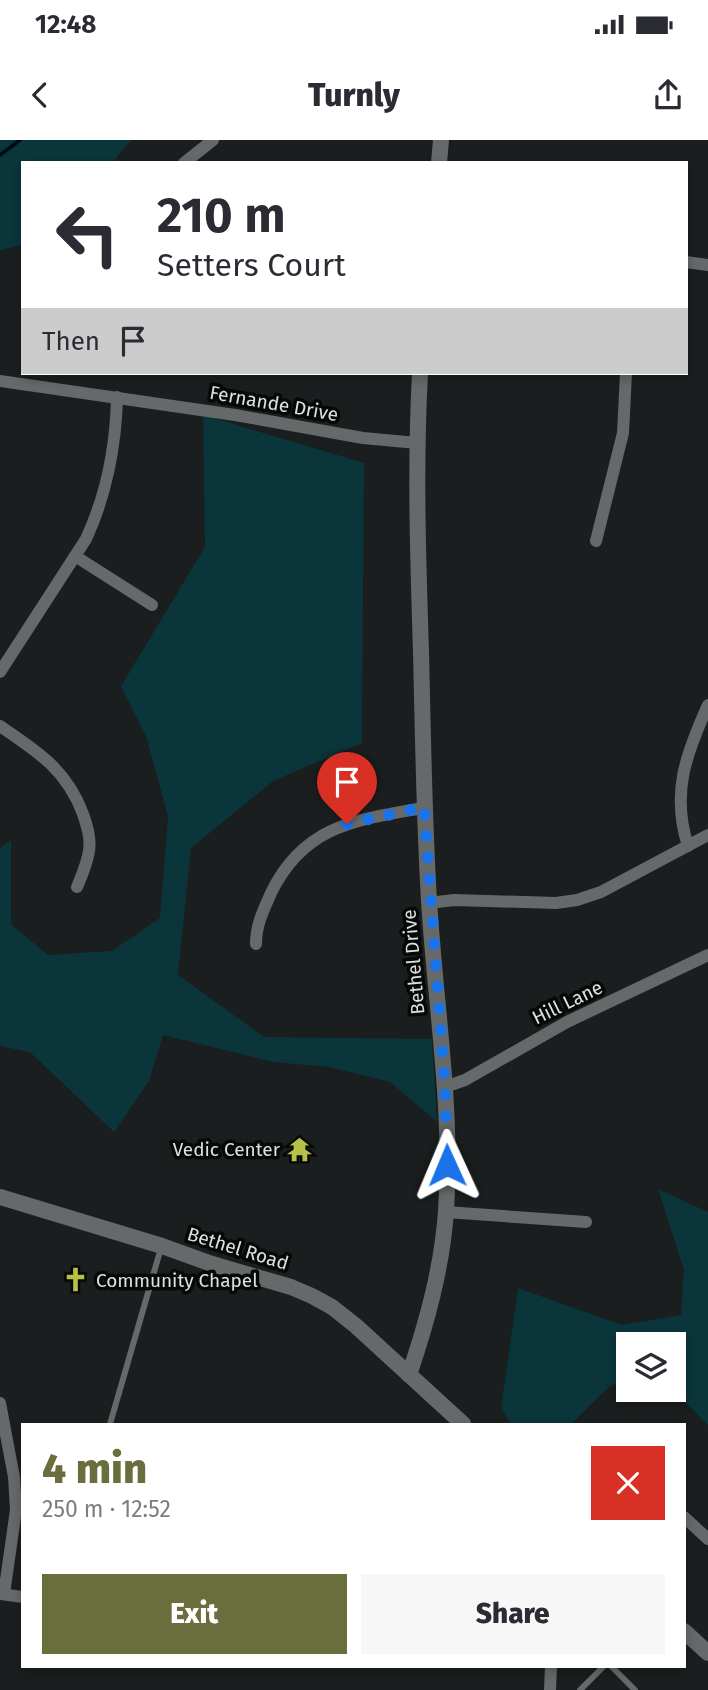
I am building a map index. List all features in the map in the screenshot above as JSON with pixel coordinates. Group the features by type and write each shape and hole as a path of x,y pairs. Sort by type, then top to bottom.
{"street":[{"path":"186,161 212,140"},
{"path":"439,161 441,140"},
{"path":"688,262 708,265"},
{"name":"Bethel Drive","path":"409,1375 431,1308 446,1212 448,1154 424,807 417,443 421,375"},
{"path":"596,541 623,433 626,375"},
{"name":"Fernande Drive","path":"0,381 235,415 363,438 417,443"},
{"path":"0,672 86,539 101,502 117,425 117,397"},
{"path":"75,556 152,605"},
{"path":"688,846 680,822 683,772 708,705"},
{"path":"0,726 44,757 68,781 74,791 89,835 87,863 77,887"},
{"path":"256,944 260,916 279,876 300,850 324,834 347,824 424,807"},
{"path":"429,903 454,900 556,903 577,900 601,892 708,835"},
{"name":"Hill Lane","path":"445,1087 464,1080 567,1022 708,955"},
{"name":"Bethel Road","path":"0,1197 162,1246 312,1296 332,1307 356,1326 462,1423"},
{"path":"446,1212 586,1222"},
{"path":"0,1403 14,1477 16,1510 2,1594 21,1597"},
{"path":"686,1519 708,1539"},
{"path":"686,1633 708,1653"},
{"path":"550,1690 551,1668"}],"lane":[{"path":"110,1423 162,1246"},
{"path":"580,1690 602,1668"},
{"path":"613,1668 635,1690"}],"shaded area":[{"path":"0,140 131,140 114,161 21,161 21,245 0,250"},
{"path":"203,415 364,463 362,743 273,781 191,848 178,975 264,1037 432,1039 437,1122 390,1082 329,1067 273,1062 163,1035 149,1081 114,1132 30,1052 0,1046 0,848 11,840 11,924 48,955 112,951 160,918 168,816 146,736 121,686 205,547"},
{"path":"658,1189 708,1212 708,1425 685,1402 686,1332 616,1332 616,1384 610,1386 572,1423 510,1423 501,1408 518,1288 622,1325 681,1315 684,1270"}],"waterway":[{"path":"0,155 20,140"}],"place":[{"name":"Vedic Center","path":"300,1149"},
{"name":"Community Chapel","path":"76,1280"}],"route":[{"path":"347,824 424,807 429,903 445,1087 447,1165"}]}
